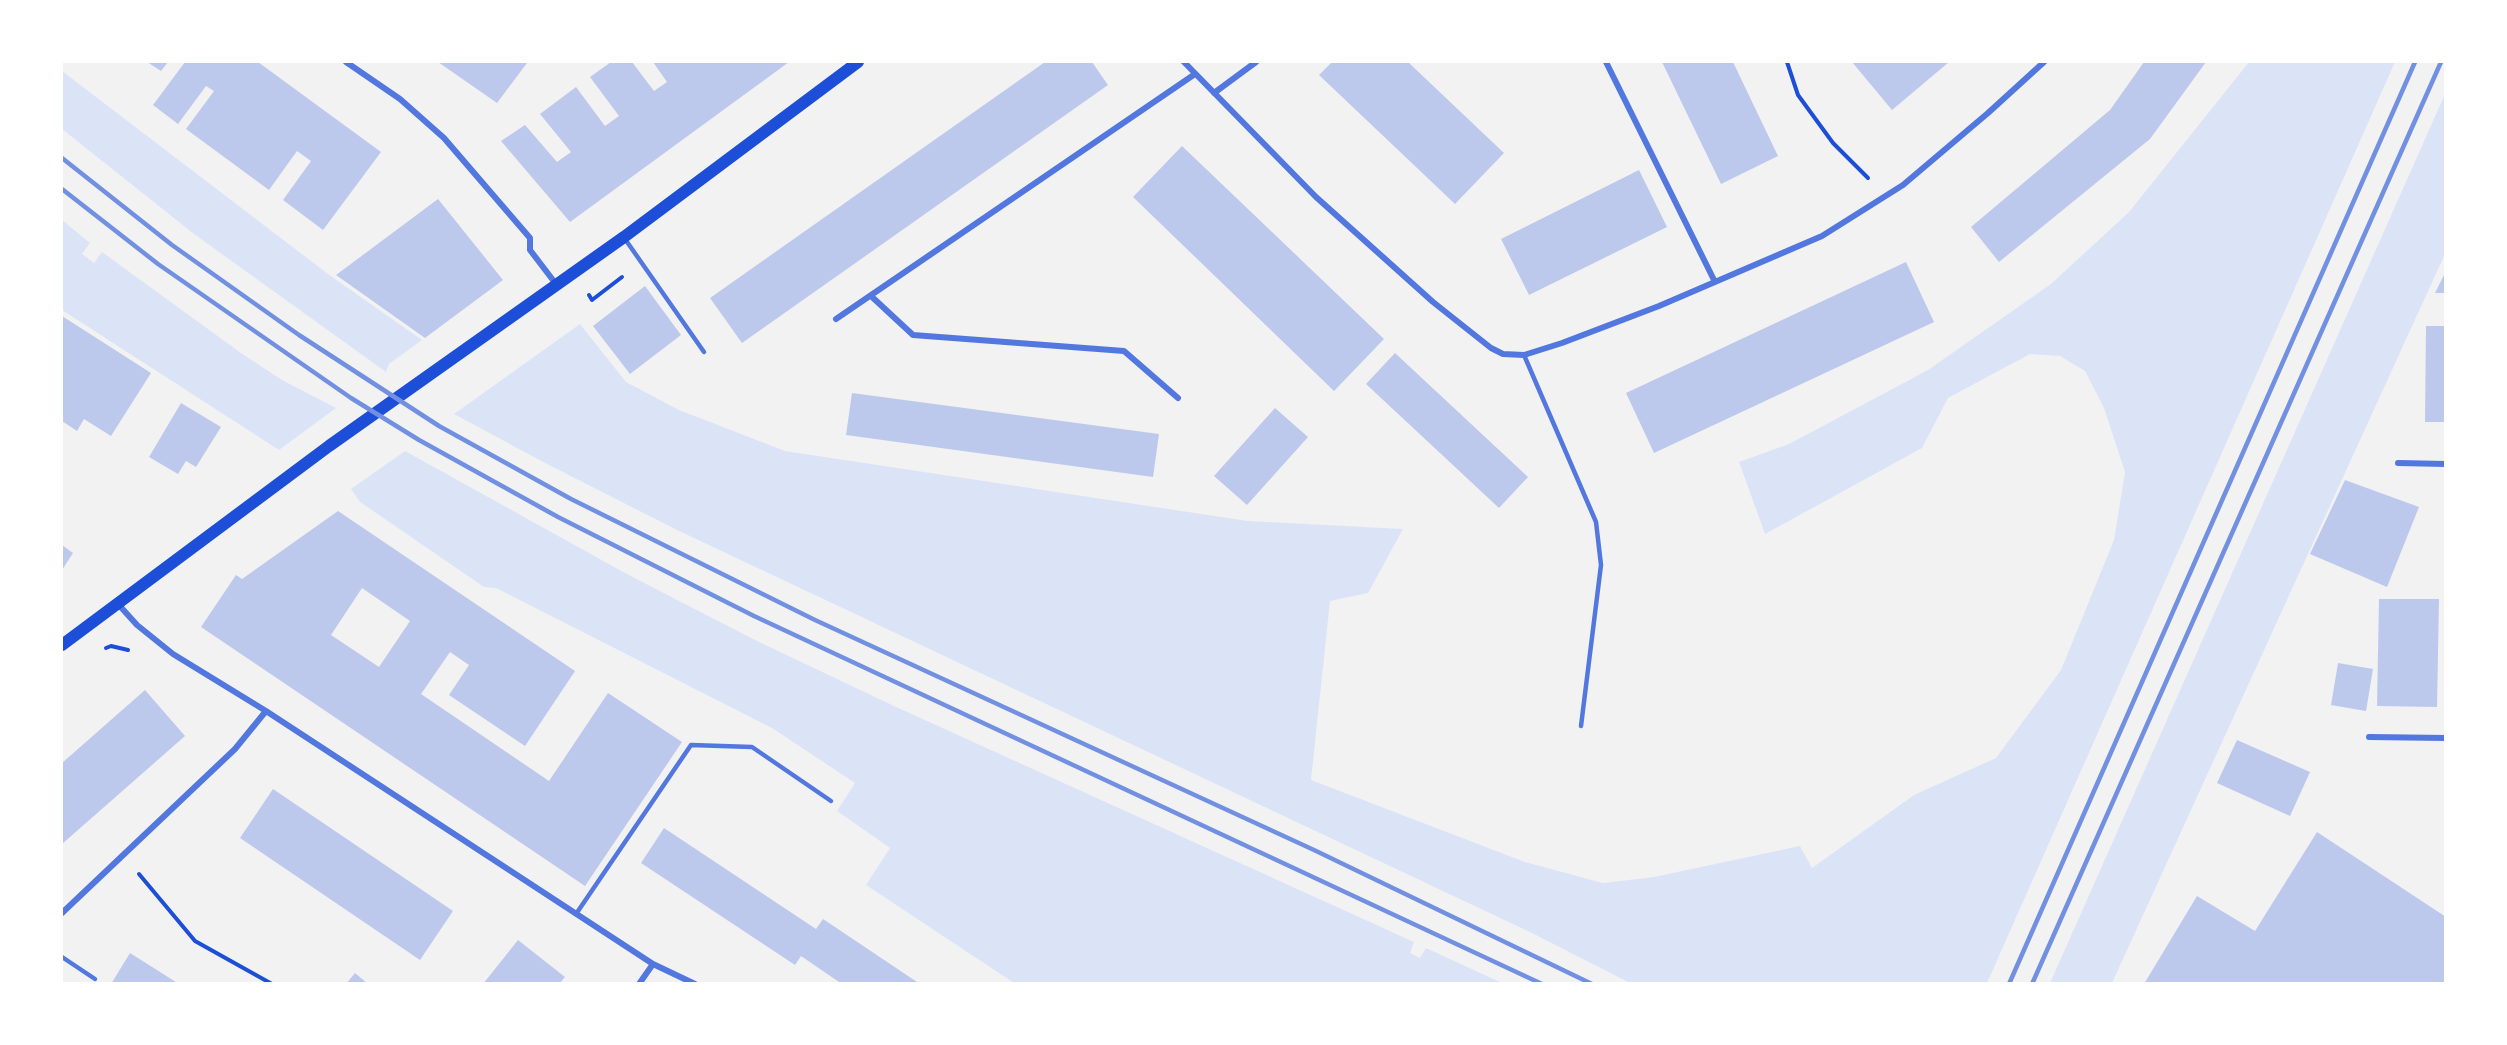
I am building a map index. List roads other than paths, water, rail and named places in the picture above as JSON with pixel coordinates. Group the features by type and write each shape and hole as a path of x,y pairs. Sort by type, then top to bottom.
{"main road":[{"path":"62,645 329,446 624,237 858,62"}],"street":[{"path":"346,62 400,99 444,138 530,238 530,250 556,284"},
{"path":"1184,62 1316,197 1432,302 1491,348 1503,354 1524,355 1659,306 1822,236 1903,185 2044,62"},
{"path":"1214,93 1256,62"},
{"path":"1606,62 1714,282"},
{"path":"836,320 1195,74"},
{"path":"871,296 914,335 1124,351 1178,398"},
{"path":"2398,463 2445,464"},
{"path":"118,604 159,645 266,711 653,964 695,984"},
{"path":"62,913 235,749 266,711"},
{"path":"2369,737 2445,738"},
{"path":"639,984 653,964"}],"lane":[{"path":"624,237 704,352"},
{"path":"1524,355 1596,522 1601,565 1581,726"},
{"path":"576,914 691,745 752,747 831,801"},
{"path":"62,957 95,980"}],"railway":[{"path":"2009,984 2415,62"},
{"path":"2032,984 2441,62"},
{"path":"62,158 172,245 299,335 439,426 571,499 815,620 1314,850 1592,984"},
{"path":"62,189 158,264 351,398 419,440 558,517 754,616 1542,984"}]}
